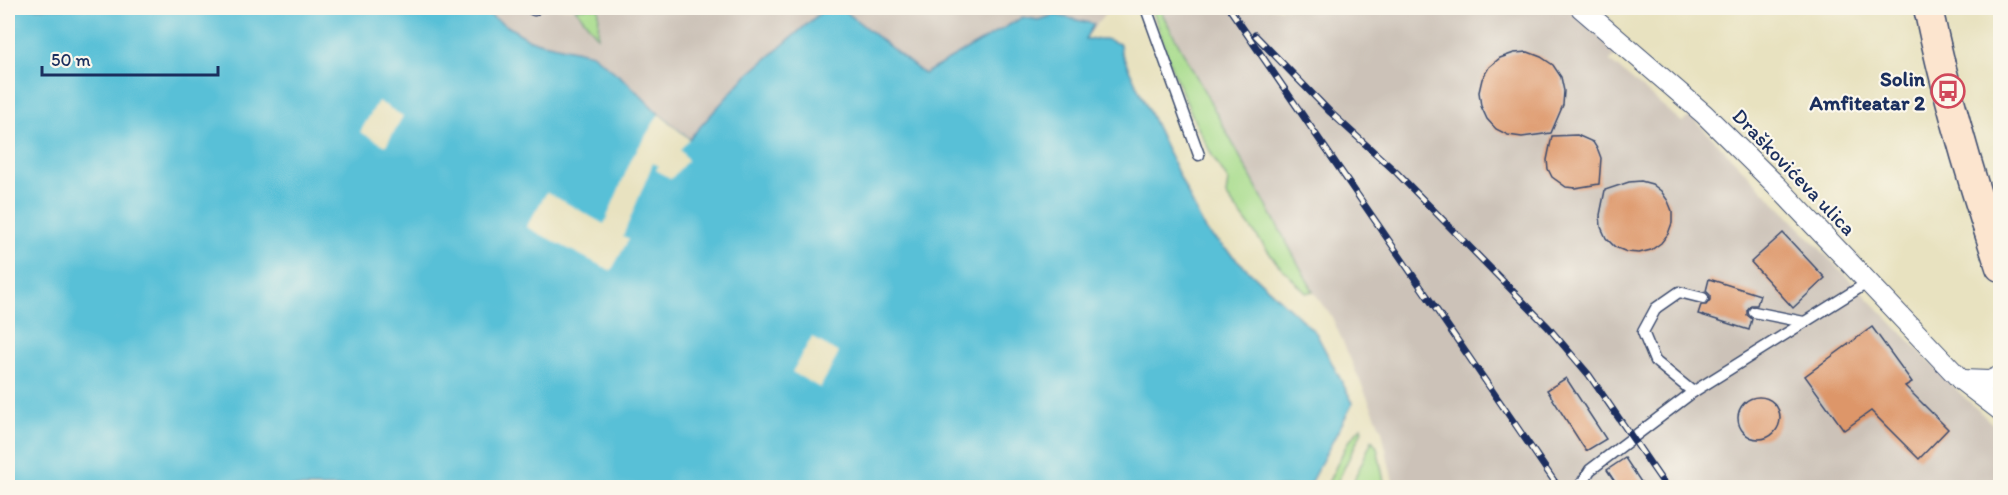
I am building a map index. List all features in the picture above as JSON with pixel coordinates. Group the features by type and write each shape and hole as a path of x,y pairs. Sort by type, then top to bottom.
{"main road":[{"path":"1928,8 1948,91 1983,214 2001,267"}],"street":[{"name":"Draškovićeva ulica","path":"1581,8 1704,114 1776,185 1961,380 2001,410"},
{"path":"1961,380 1990,381 2001,376"}],"lane":[{"path":"1146,8 1199,155"},
{"path":"1579,488 1590,470 1693,392 1867,283"},
{"path":"1693,392 1655,361 1643,332 1656,308 1679,292 1703,298"},
{"path":"1754,312 1804,322"}],"shaded area":[{"path":"478,8 826,8 764,60 809,194 402,32 592,54 530,40"},
{"path":"841,8 1110,8 1085,39 1093,24 1055,15 1038,20 1023,17 924,74"},
{"path":"1159,8 1570,8 1617,51 1610,61 1682,122 1691,116 1962,395 2000,431 2000,487 1394,487 1382,431 1331,315 1313,291"}],"green space":[{"path":"575,8 599,8 598,37"},
{"path":"1152,8 1159,8 1313,291 1306,293 1277,263 1226,195 1228,180 1196,124 1171,67"},
{"path":"1361,427 1362,431 1335,487 1326,487 1348,442"},
{"path":"1372,440 1377,447 1385,487 1351,487"}],"water":[{"path":"8,8 478,8 530,40 592,54 627,82 659,114 689,139 744,78 826,8 841,8 924,74 1023,17 1038,20 1055,15 1094,24 1085,39 1105,39 1120,44 1121,52 1205,230 1316,333 1353,403 1308,487 8,487"}],"pier":[{"path":"378,101 403,116 386,146 360,132"},
{"path":"659,114 689,139 680,150 688,160 671,179 656,170 658,166 653,163 623,236 629,239 611,271 526,227 547,192 604,224 632,158"},
{"path":"812,337 839,353 820,388 792,372"}],"building":[{"path":"1528,52 1553,65 1561,77 1564,91 1563,105 1551,133 1522,137 1508,135 1496,129 1487,119 1481,106 1479,92 1482,79 1489,67 1500,58 1514,53"},
{"path":"1577,135 1593,142 1598,150 1601,158 1599,184 1575,188 1566,187 1552,177 1548,169 1547,160 1552,136"},
{"path":"1641,181 1652,184 1661,191 1672,211 1672,223 1661,243 1651,250 1639,253 1627,252 1615,247 1606,238 1601,227 1600,215 1605,190 1629,182"},
{"path":"1783,233 1825,278 1793,308 1751,262"},
{"path":"1709,279 1760,295 1757,305 1751,305 1747,310 1747,315 1752,319 1749,330 1698,314 1701,305 1706,305 1710,300 1710,295 1706,291"},
{"path":"1872,327 1912,382 1905,386 1948,429 1919,459 1871,411 1844,430 1805,376"},
{"path":"1566,378 1606,439 1586,451 1547,390"},
{"path":"1759,397 1774,403 1780,418 1774,433 1759,439 1744,433 1738,418 1744,403"},
{"path":"1625,458 1645,488 1619,488 1607,470"}],"railway":[{"path":"1229,8 1559,488"},
{"path":"1255,35 1330,112 1397,173 1548,327 1589,375 1667,488"}],"place":[{"name":"Solin Amfiteatar 2","path":"1948,91"}]}
